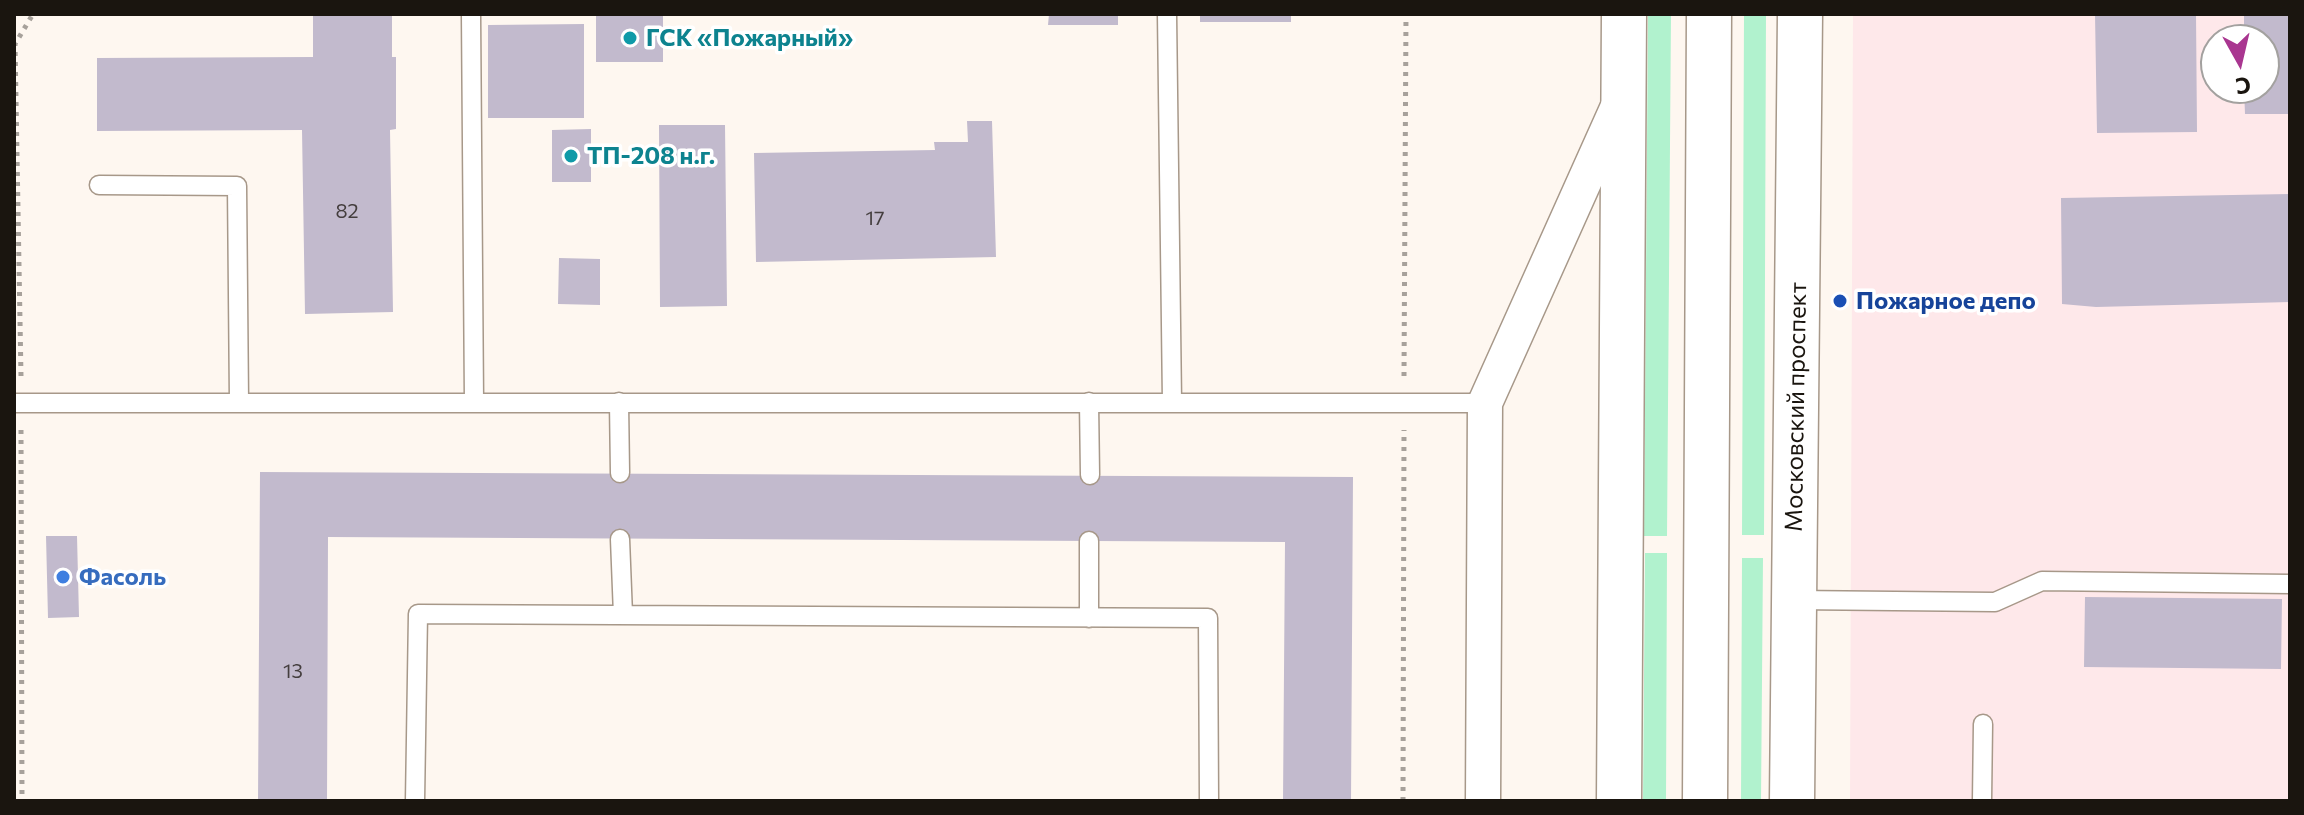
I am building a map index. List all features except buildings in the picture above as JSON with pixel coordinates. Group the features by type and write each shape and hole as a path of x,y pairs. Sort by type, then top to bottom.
{"main road":[{"path":"1619,801 1624,14"},
{"path":"1705,801 1709,14"},
{"name":"Московский проспект","path":"1792,801 1800,14"}],"street":[{"path":"1483,801 1485,403 1623,95"}],"lane":[{"path":"471,14 474,402"},
{"path":"1167,14 1172,402"},
{"path":"99,185 237,186 239,402"},
{"path":"619,402 620,473"},
{"path":"1089,402 1090,475"},
{"path":"14,403 1485,403"},
{"path":"620,539 623,615"},
{"path":"1089,541 1089,618"},
{"path":"1794,600 1995,602 2042,581 2290,584"},
{"path":"415,801 418,614 1208,618 1209,801"},
{"path":"1982,801 1983,724"}],"shaded area":[{"path":"1853,14 2290,14 2290,801 1850,801"}],"green space":[{"path":"1648,14 1671,14 1667,536 1644,536"},
{"path":"1744,14 1766,14 1764,535 1742,535"},
{"path":"1645,553 1667,553 1666,801 1643,801"},
{"path":"1742,558 1763,558 1761,801 1741,801"}],"place":[{"name":"ГСК «Пожарный»","path":"630,38"},
{"name":"ТП-208 н.г.","path":"571,156"},
{"name":"Пожарное депо","path":"1840,301"},
{"name":"Фасоль","path":"63,577"}]}
